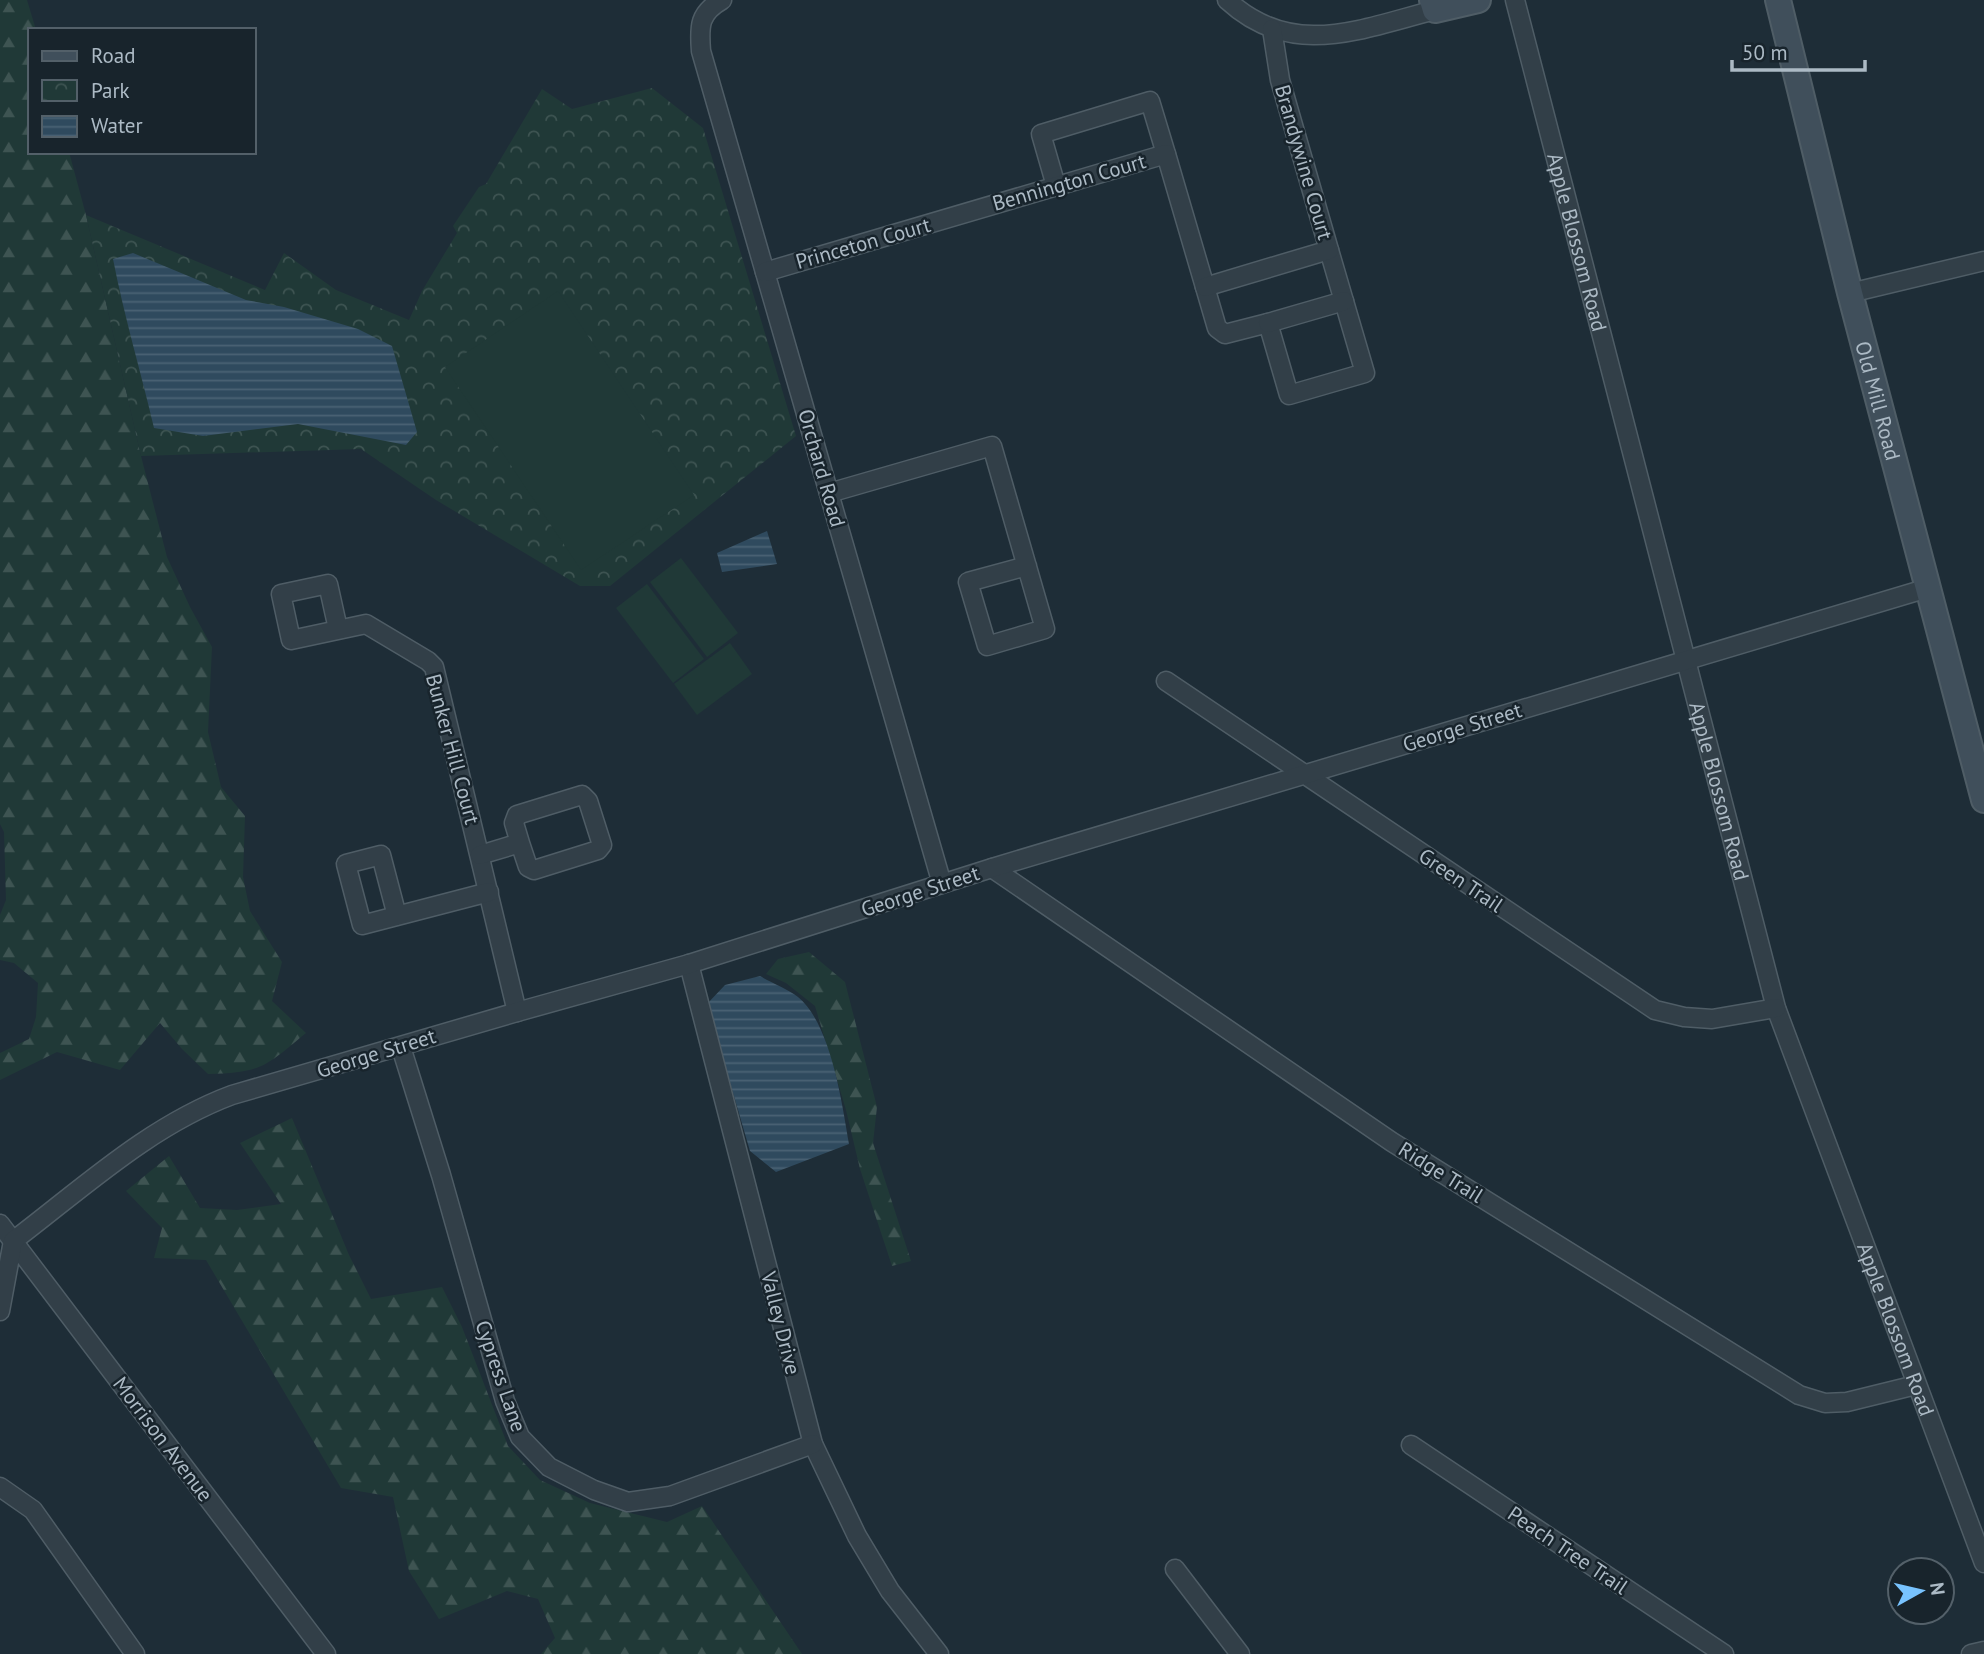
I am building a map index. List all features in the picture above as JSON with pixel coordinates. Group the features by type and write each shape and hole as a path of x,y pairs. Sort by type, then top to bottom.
{"street":[{"name":"Orchard Road","path":"722,0 708,8 699,28 701,51 942,884"},
{"path":"1227,0 1242,15 1272,29 1305,36 1332,36 1433,5 1478,0"},
{"name":"Apple Blossom Road","path":"1515,0 1776,1008 1984,1563"},
{"name":"Old Mill Road","path":"1778,0 1850,293 1982,786"},
{"name":"Brandywine Court","path":"1205,287 1329,250 1280,80 1272,29"},
{"path":"1056,186 1041,134 1150,101 1166,154"},
{"name":"Bennington Court","path":"961,214 1166,154 1217,328 1226,334 1344,301"},
{"name":"Princeton Court","path":"765,272 961,214"},
{"path":"1268,323 1289,395 1365,373 1329,250"},
{"path":"1850,293 1984,261"},
{"path":"829,493 992,446 1027,566 1045,629 987,646 968,582 1027,566"},
{"name":"George Street","path":"13,1241 154,1133 201,1107 232,1095 689,964 992,868 1928,588"},
{"name":"Bunker Hill Court","path":"338,629 366,624 373,626 434,667 517,1012"},
{"name":"Green Trail","path":"1166,681 1655,1010 1685,1017 1712,1019 1776,1008"},
{"path":"582,795 588,801 602,845 598,850 534,870 528,867 520,843 514,823 517,815 582,795"},
{"path":"480,855 520,843"},
{"name":"Ridge Trail","path":"992,868 1392,1142 1798,1395 1825,1403 1847,1402 1916,1385"},
{"path":"397,916 489,892"},
{"name":"Valley Drive","path":"689,964 813,1444 857,1536 890,1591 939,1654"},
{"name":"Cypress Lane","path":"401,1047 441,1175 505,1401 520,1437 549,1467 594,1490 628,1502 670,1496 813,1444"},
{"name":"Morrison Avenue","path":"0,1224 326,1654"},
{"path":"0,1311 13,1241"},
{"name":"Peach Tree Trail","path":"1411,1445 1724,1654"},
{"path":"0,1487 33,1510 135,1654"},
{"path":"1175,1569 1240,1654"},
{"path":"1971,1654 1984,1651"}],"green space":[{"path":"0,0 27,0 35,28 28,28 28,154 70,154 167,557 212,647 208,732 221,787 245,816 243,877 250,911 282,962 272,1001 306,1033 262,1065 240,1072 208,1074 160,1023 120,1070 57,1052 0,1080 0,1053 29,1039 36,1017 38,983 14,963 0,960 0,915 6,900 4,832 0,824"},
{"path":"652,88 703,128 796,436 610,586 580,586 436,500 361,449 141,456 86,215 265,290 284,253 336,290 409,320 422,291 457,233 453,226 479,187 486,184 542,89 572,109"},
{"path":"558,291 694,495 581,570 445,367"},
{"path":"681,558 738,633 707,657 650,582"},
{"path":"647,584 704,659 673,683 616,608"},
{"path":"730,643 752,674 697,715 674,684"},
{"path":"809,952 845,982 877,1107 873,1143 911,1261 892,1266 860,1169 846,1110 815,1006 786,983 766,974 778,959"},
{"path":"292,1118 349,1255 371,1299 442,1287 462,1327 508,1446 540,1480 590,1503 667,1522 702,1506 802,1654 541,1654 555,1638 538,1599 507,1591 439,1619 409,1571 393,1497 341,1488 206,1260 154,1258 162,1228 126,1191 169,1156 200,1208 237,1210 281,1204 240,1143"}],"water":[{"path":"133,253 246,300 284,307 358,329 392,346 417,432 406,445 298,424 203,436 154,428 113,259"},
{"path":"767,531 777,564 722,572 717,553"},
{"path":"760,976 798,997 819,1026 833,1065 849,1144 776,1172 750,1151 707,1004 725,985"}]}
